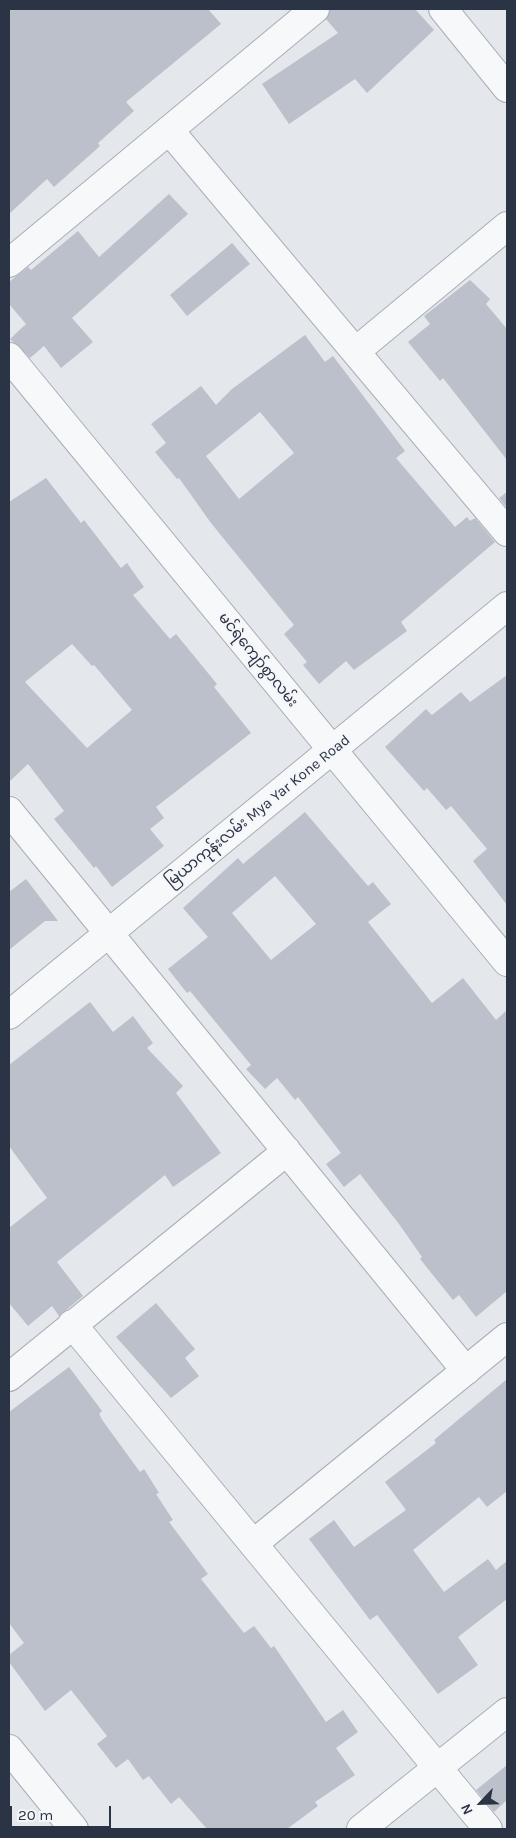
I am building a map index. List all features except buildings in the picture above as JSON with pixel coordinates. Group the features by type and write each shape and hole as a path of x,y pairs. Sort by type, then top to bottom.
{"street":[{"path":"9,263 315,9"},
{"path":"443,9 507,88"},
{"path":"169,130 507,532"},
{"path":"356,351 507,226"},
{"name":"မင်ရဲကျော်စွာလမ်း","path":"9,357 507,962"},
{"name":"မြယာကုန်းလမ်း Mya Yar Kone Road","path":"9,1015 507,606"},
{"path":"9,810 466,1371"},
{"path":"9,1377 287,1151"},
{"path":"72,1324 488,1829"},
{"path":"253,1544 507,1337"},
{"path":"361,1829 507,1712"},
{"path":"9,1749 74,1829"}]}
